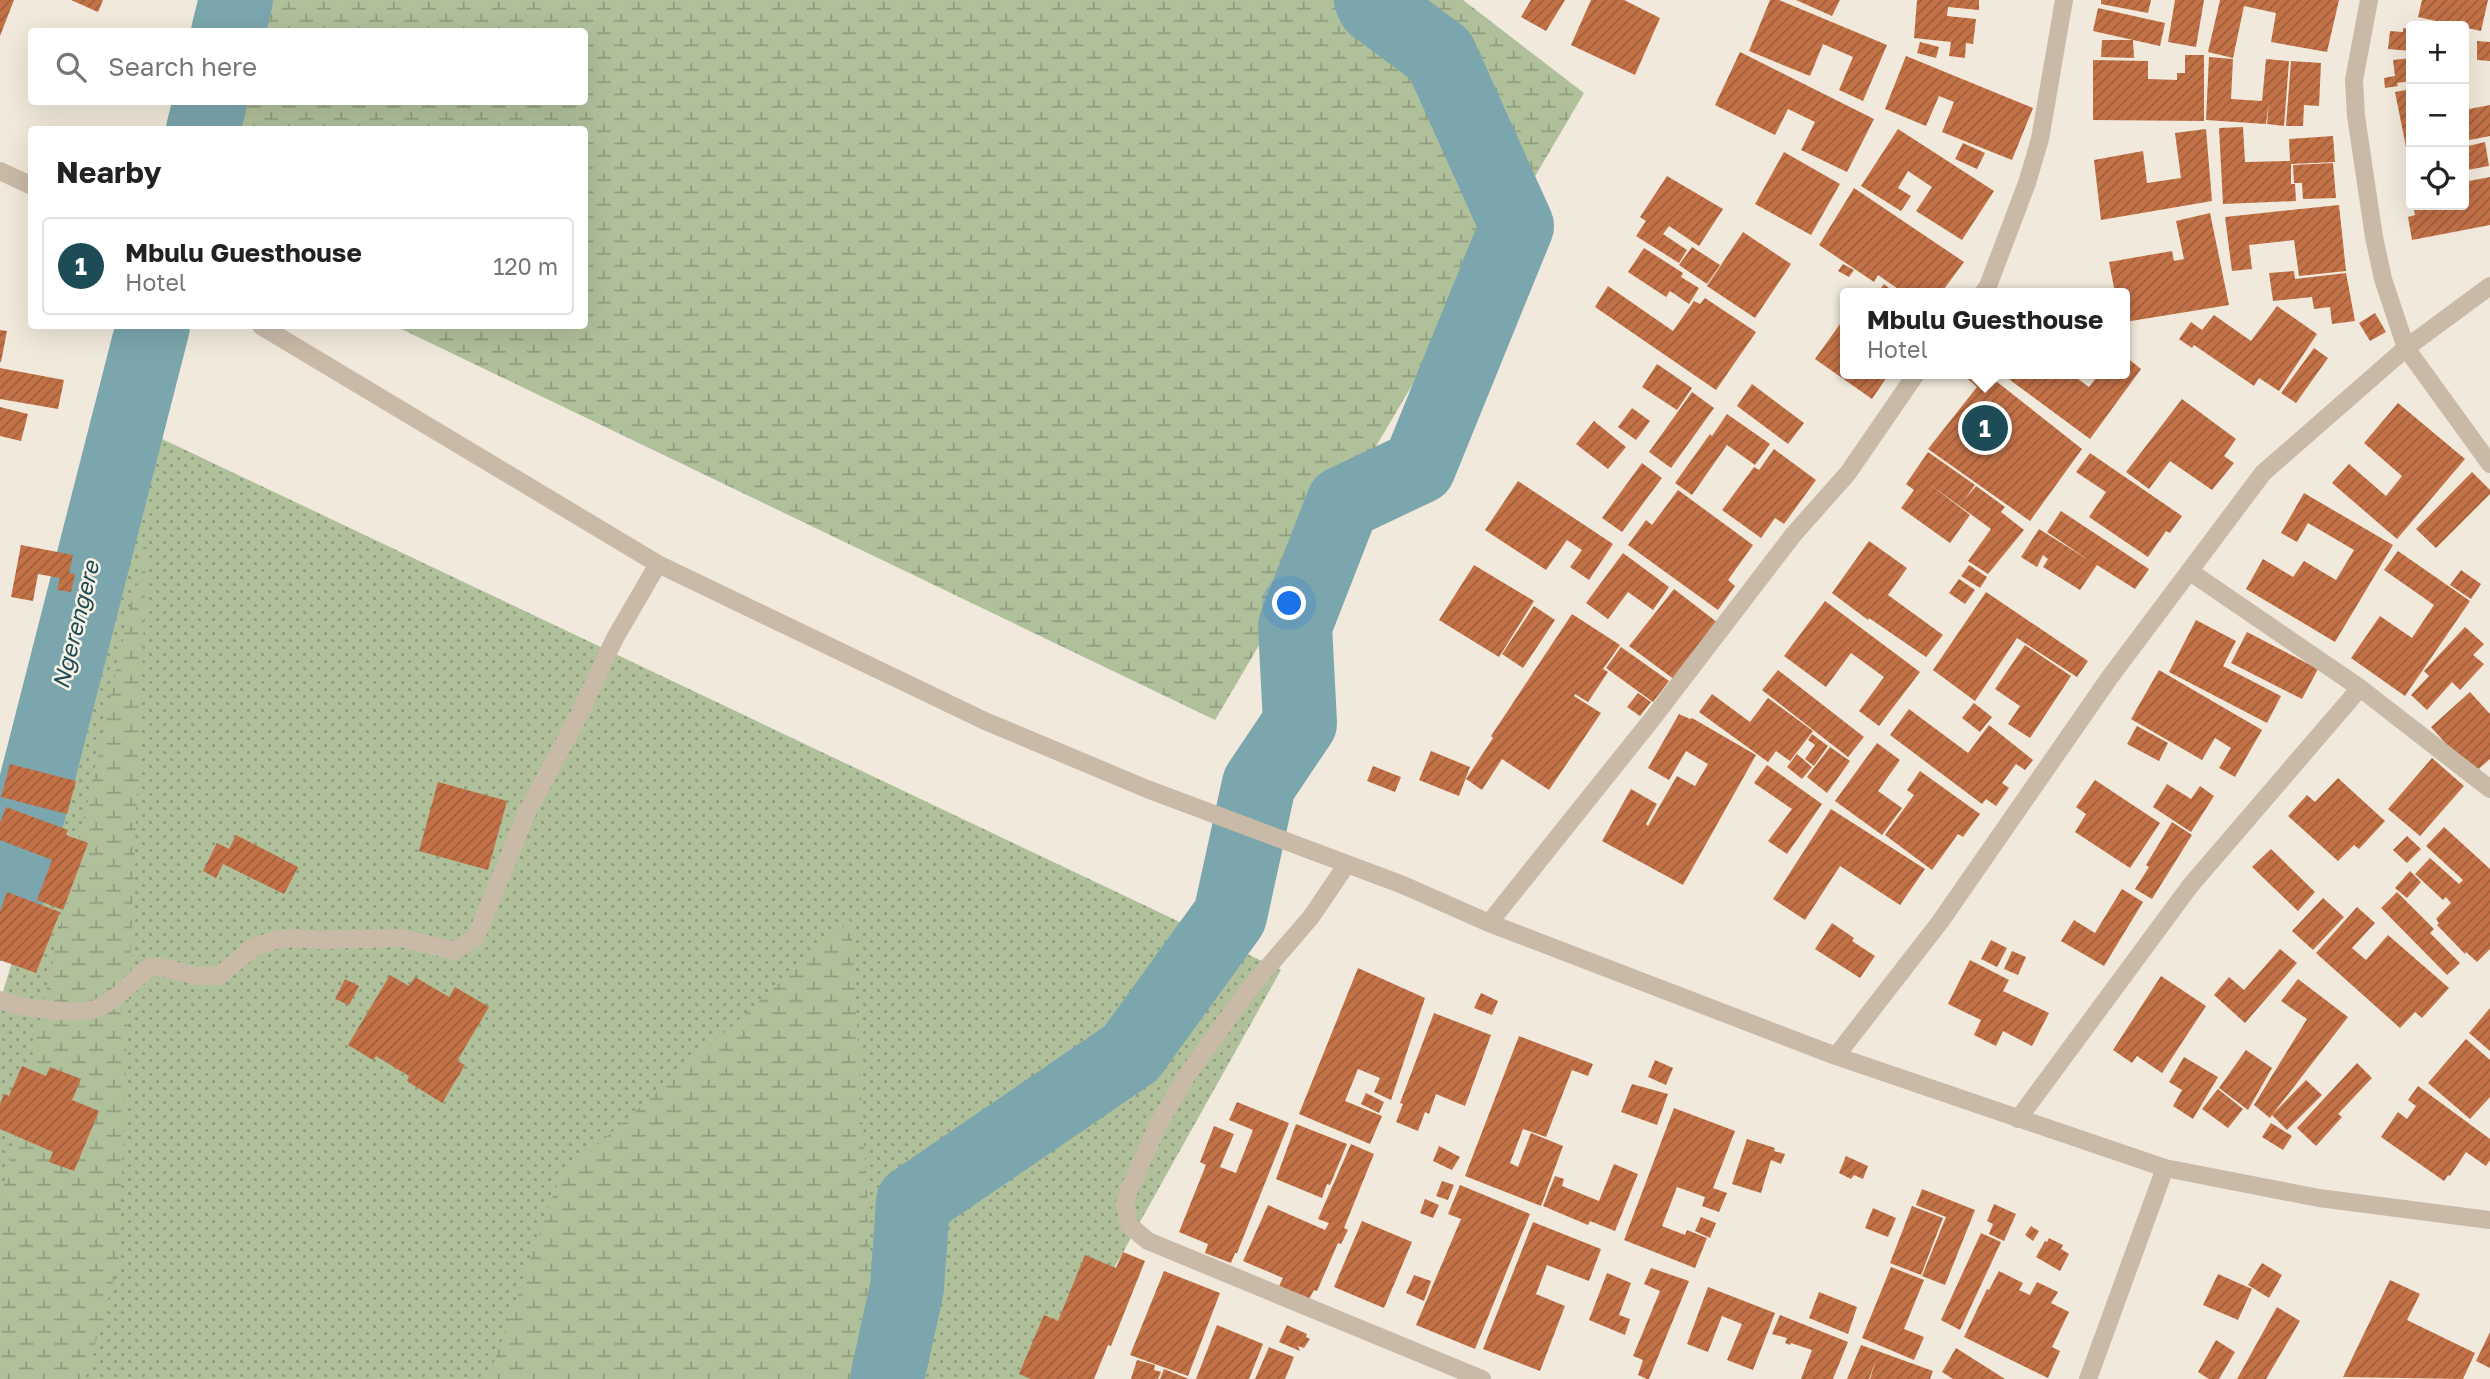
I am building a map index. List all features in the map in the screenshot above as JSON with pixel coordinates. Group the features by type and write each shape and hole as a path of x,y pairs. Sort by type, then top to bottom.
{"street":[{"path":"1987,288 2027,183 2040,139 2064,0"},
{"path":"2369,0 2354,80 2356,116 2381,269 2406,348 2490,464"},
{"path":"0,171 28,184"},
{"path":"1836,1056 1940,922 2110,677 2263,473 2406,348 2490,285"},
{"path":"266,329 658,564 985,720 1147,789 1403,885 1489,923 1836,1056 2165,1168 2319,1198 2490,1220"},
{"path":"1489,923 1653,718 1793,535 1847,473 1913,379"},
{"path":"0,1000 14,1006 35,1009 89,1011 102,1006 150,968 159,967 198,976 219,976 254,947 293,938 402,938 455,951 476,937 528,810 577,719 615,638 658,564"},
{"path":"2189,571 2360,688 2490,789"},
{"path":"2018,1119 2190,886 2360,688"},
{"path":"1347,864 1311,917 1249,989 1185,1078 1157,1127 1129,1190 1125,1203 1126,1219 1132,1230 1147,1241 1482,1379"},
{"path":"2088,1379 2165,1168"}],"green space":[{"path":"246,0 1463,0 1584,93 1215,720 401,329 588,329 588,126 232,126 235,105 588,105 588,28 243,28"},
{"path":"135,426 1281,970 1052,1379 0,1379 0,1001 63,797"},
{"path":"148,524 118,1266 85,1379 0,1379 0,1204"},
{"path":"851,920 878,1379 488,1379 559,1179"}],"building":[{"path":"0,0 14,0 0,36"},
{"path":"71,0 103,0 98,12"},
{"path":"1531,0 1565,0 1546,31 1521,17"},
{"path":"1591,0 1624,0 1660,18 1635,75 1571,45"},
{"path":"1770,0 1779,0 1887,45 1863,101 1839,90 1853,57 1823,44 1810,76 1749,51"},
{"path":"1796,0 1840,0 1832,16"},
{"path":"1917,0 1979,0 1979,10 1948,7 1947,16 1976,19 1973,44 1966,43 1965,58 1949,56 1951,42 1914,38"},
{"path":"2101,0 2151,0 2148,13 2101,4"},
{"path":"2175,0 2204,0 2196,47 2168,42"},
{"path":"2220,0 2339,0 2327,52 2271,42 2276,13 2244,6 2233,58 2208,52"},
{"path":"2422,0 2488,0 2481,31 2469,28 2469,21 2436,21 2418,17"},
{"path":"2098,8 2165,23 2160,46 2093,31"},
{"path":"2403,28 2406,28 2406,51 2388,49 2390,31 2403,32"},
{"path":"2102,40 2133,40 2134,58 2101,57"},
{"path":"2477,41 2490,42 2490,61 2477,60"},
{"path":"1920,42 1939,47 1936,58 1917,53"},
{"path":"1740,52 1874,119 1847,172 1801,150 1815,122 1788,109 1775,135 1715,105"},
{"path":"2185,55 2204,55 2204,121 2093,120 2093,60 2148,61 2148,79 2177,80 2177,73 2185,73"},
{"path":"1906,56 2033,108 2012,160 1942,132 1954,102 1939,96 1926,126 1885,109"},
{"path":"2209,57 2233,59 2231,99 2262,101 2266,59 2289,61 2284,126 2267,124 2269,101 2266,124 2206,120"},
{"path":"2406,59 2406,82 2385,88 2384,78 2395,76 2393,60"},
{"path":"2291,61 2321,63 2319,106 2304,105 2303,126 2286,126"},
{"path":"2406,90 2406,147 2395,92"},
{"path":"2490,105 2490,136 2469,140 2469,109"},
{"path":"2243,127 2245,162 2290,161 2289,139 2333,136 2335,162 2291,164 2291,184 2295,184 2296,201 2223,204 2219,128"},
{"path":"1898,129 1994,191 1962,240 1916,211 1932,187 1908,171 1898,188 1911,196 1901,211 1861,186"},
{"path":"2206,129 2212,201 2101,220 2094,160 2143,151 2147,183 2181,178 2175,133"},
{"path":"2485,142 2489,166 2469,170 2469,146"},
{"path":"1963,143 1985,153 1977,169 1955,159"},
{"path":"1784,152 1840,184 1811,235 1755,204"},
{"path":"2333,163 2336,198 2303,199 2302,183 2294,183 2293,165"},
{"path":"1667,176 1723,209 1699,246 1669,226 1663,234 1687,250 1679,263 1636,236 1646,221 1640,217"},
{"path":"2490,177 2490,225 2412,240 2408,217 2415,215 2414,210 2469,210 2469,181"},
{"path":"1854,188 1964,262 1945,288 1897,288 1878,275 1874,282 1819,245"},
{"path":"2339,205 2346,271 2299,276 2294,240 2249,245 2252,269 2232,271 2225,217"},
{"path":"2210,213 2229,305 2130,321 2130,288 2114,288 2109,262 2172,251 2174,261 2184,259 2176,221"},
{"path":"1743,232 1791,264 1755,318 1707,286"},
{"path":"1692,247 1720,265 1707,284 1679,265"},
{"path":"1644,248 1683,273 1681,277 1699,288 1689,304 1670,291 1666,297 1628,272"},
{"path":"1843,264 1854,270 1849,277 1838,271"},
{"path":"2294,271 2295,279 2346,273 2355,321 2332,324 2330,307 2314,309 2312,297 2273,301 2269,273"},
{"path":"1608,286 1673,331 1694,301 1700,304 1705,298 1756,332 1716,390 1595,307"},
{"path":"2277,306 2317,334 2279,391 2259,378 2254,386 2194,345 2192,348 2179,339 2191,322 2202,330 2214,315 2251,341"},
{"path":"2375,313 2386,332 2370,341 2359,323"},
{"path":"1840,324 1840,377 1815,359"},
{"path":"0,330 7,331 1,362 0,362"},
{"path":"2314,348 2328,358 2296,403 2281,393"},
{"path":"2130,360 2141,369 2090,439 2009,379 2078,379 2089,387 2095,379 2130,379"},
{"path":"1657,364 1692,388 1677,410 1642,387"},
{"path":"0,368 64,380 58,409 0,399"},
{"path":"1844,379 1886,379 1872,399"},
{"path":"1968,379 1993,379 2082,449 2030,521 1928,449 1977,387"},
{"path":"1752,384 1804,423 1788,444 1737,406"},
{"path":"1692,392 1714,408 1671,468 1649,452"},
{"path":"2182,399 2236,439 2224,456 2234,463 2212,490 2170,461 2149,489 2126,472"},
{"path":"2398,403 2465,459 2397,539 2332,483 2349,464 2386,496 2402,476 2364,443"},
{"path":"0,407 28,414 21,441 0,436"},
{"path":"1632,408 1650,421 1636,440 1618,427"},
{"path":"1727,414 1770,444 1755,465 1727,445 1692,495 1675,483"},
{"path":"1594,421 1626,447 1608,469 1576,444"},
{"path":"1774,449 1816,480 1784,524 1775,518 1761,538 1722,510 1754,467 1759,470"},
{"path":"1928,452 1975,485 1965,499 1976,486 2005,507 2001,512 2024,530 1988,574 1968,561 1991,529 1928,483 1970,515 1950,543 1901,508 1914,490 1906,484"},
{"path":"2090,453 2182,516 2170,533 2166,531 2148,557 2089,517 2106,492 2076,472"},
{"path":"1642,463 1662,478 1622,532 1602,518"},
{"path":"2472,472 2490,490 2490,494 2436,548 2416,529"},
{"path":"1518,481 1613,544 1589,580 1570,567 1582,550 1567,540 1546,570 1485,530"},
{"path":"1678,490 1753,545 1728,580 1735,586 1718,610 1628,545 1646,520 1652,525"},
{"path":"2304,493 2393,545 2335,642 2246,589 2263,559 2293,577 2304,561 2336,580 2354,550 2308,523 2297,542 2281,533"},
{"path":"2061,511 2149,569 2135,589 2097,565 2080,590 2043,567 2048,559 2043,555 2037,567 2021,557 2039,529 2090,561 2047,532"},
{"path":"1869,541 1907,568 1888,595 1943,635 1926,657 1832,593"},
{"path":"21,545 73,555 69,573 75,574 71,592 57,590 60,578 38,574 33,601 11,597"},
{"path":"2398,551 2470,601 2405,696 2351,658 2380,616 2412,638 2434,605 2384,570"},
{"path":"1623,553 1669,587 1653,610 1628,592 1608,619 1586,603"},
{"path":"1474,565 1534,601 1499,657 1439,620"},
{"path":"1969,565 1987,577 1980,588 1961,576"},
{"path":"2461,570 2481,584 2471,599 2450,585"},
{"path":"1959,579 1975,590 1965,604 1949,593"},
{"path":"1674,589 1718,623 1675,680 1629,646"},
{"path":"1986,592 2088,661 2077,677 2017,638 1975,701 1933,670"},
{"path":"1825,601 1920,672 1879,726 1859,711 1884,677 1851,653 1826,687 1784,656"},
{"path":"1534,606 1555,620 1523,668 1502,654"},
{"path":"1572,614 1620,645 1603,669 1608,672 1588,702 1575,694 1574,696 1601,713 1549,790 1502,759 1482,790 1466,779 1493,738 1491,736"},
{"path":"2196,620 2236,641 2223,666 2281,696 2267,723 2169,672"},
{"path":"2465,627 2484,644 2473,655 2484,664 2460,690 2452,682 2427,710 2411,695 2429,676 2424,671"},
{"path":"2247,632 2318,669 2302,699 2231,663"},
{"path":"2025,645 2071,676 2030,738 2008,724 2020,706 1995,689"},
{"path":"1621,647 1669,681 1653,702 1606,668"},
{"path":"1778,670 1864,737 1848,757 1762,690"},
{"path":"2159,670 2262,730 2235,777 2219,768 2231,748 2215,738 2202,760 2131,719"},
{"path":"2470,692 2490,714 2490,759 2473,774 2431,727"},
{"path":"1638,693 1651,702 1640,716 1627,707"},
{"path":"1712,694 1750,722 1768,698 1813,731 1790,761 1776,751 1768,762 1699,712"},
{"path":"1974,703 1992,717 1980,732 1962,718"},
{"path":"1909,709 1968,753 1989,725 2033,760 2025,770 2016,764 2002,783 2009,788 1996,806 1986,799 1982,804 1890,735"},
{"path":"1679,714 1692,718 1756,755 1683,885 1602,841 1631,789 1657,804 1646,824 1648,826 1677,776 1695,786 1708,764 1686,751 1669,780 1648,768"},
{"path":"2137,726 2168,743 2159,761 2127,744"},
{"path":"1812,734 1828,746 1814,766 1805,759 1815,745 1808,740"},
{"path":"1877,743 1900,760 1878,791 1902,808 1882,835 1835,801"},
{"path":"1830,747 1850,761 1827,793 1807,777"},
{"path":"1431,751 1470,767 1459,796 1419,780"},
{"path":"1797,754 1812,767 1802,779 1787,767"},
{"path":"2432,758 2464,786 2420,836 2388,809"},
{"path":"10,764 76,781 67,814 1,797"},
{"path":"1767,765 1822,804 1787,854 1768,841 1792,809 1754,783"},
{"path":"1373,766 1401,777 1395,792 1367,781"},
{"path":"1920,771 1980,814 1963,837 1958,834 1932,870 1885,835 1914,795 1907,790"},
{"path":"2338,778 2385,821 2359,849 2354,845 2338,861 2288,816 2307,795 2315,802"},
{"path":"2095,780 2160,823 2130,868 2075,832 2086,814 2076,807"},
{"path":"438,782 507,801 488,870 419,851"},
{"path":"2167,784 2191,799 2200,786 2214,796 2191,832 2153,807"},
{"path":"6,807 68,830 66,835 88,843 63,910 37,900 52,860 0,840 0,823"},
{"path":"1831,809 1925,869 1900,905 1840,866 1805,920 1773,899"},
{"path":"2172,822 2192,835 2152,899 2135,889"},
{"path":"2444,827 2490,869 2490,949 2477,962 2466,952 2465,954 2437,925 2439,923 2436,919 2451,903 2446,897 2443,900 2415,874 2430,858 2459,884 2463,880 2426,846"},
{"path":"236,835 298,867 284,894 223,864 216,878 203,871 217,843 229,849"},
{"path":"2407,836 2421,849 2407,863 2393,850"},
{"path":"2271,849 2315,892 2298,911 2252,867"},
{"path":"2410,871 2421,882 2407,898 2395,888"},
{"path":"2122,889 2143,902 2104,966 2061,941 2074,920 2095,933"},
{"path":"7,892 60,912 36,973 0,960 0,912"},
{"path":"2397,892 2434,929 2430,933 2460,963 2447,975 2381,908"},
{"path":"2323,898 2344,917 2313,950 2292,931"},
{"path":"2357,907 2375,923 2352,948 2366,960 2388,935 2449,988 2422,1018 2415,1012 2400,1028 2316,953"},
{"path":"1832,923 1854,938 1852,941 1875,956 1860,978 1815,949"},
{"path":"1991,940 2007,948 1997,967 1981,959"},
{"path":"2280,949 2297,963 2245,1023 2214,995 2229,977 2244,990"},
{"path":"2012,951 2026,957 2018,975 2004,969"},
{"path":"1970,960 2009,980 2003,991 2049,1013 2032,1046 2003,1031 1996,1046 1974,1035 1981,1020 1948,1004"},
{"path":"1358,968 1425,998 1391,1100 1374,1092 1380,1078 1358,1069 1345,1101 1382,1116 1370,1144 1299,1114"},
{"path":"390,975 409,986 415,977 449,997 455,987 489,1007 457,1061 465,1065 442,1103 407,1081 409,1076 376,1056 373,1060 348,1045"},
{"path":"2161,976 2206,1006 2162,1073 2137,1056 2132,1063 2113,1050"},
{"path":"345,979 359,986 349,1005 335,999"},
{"path":"2298,979 2348,1017 2270,1118 2254,1105 2307,1019 2281,1001"},
{"path":"1481,993 1498,1001 1492,1015 1474,1008"},
{"path":"2490,1008 2490,1051 2469,1033"},
{"path":"1434,1013 1491,1035 1465,1106 1436,1094 1429,1114 1425,1112 1418,1131 1396,1122 1403,1104 1400,1103"},
{"path":"1519,1036 1593,1064 1588,1076 1572,1070 1546,1137 1523,1129 1510,1163 1518,1167 1531,1133 1563,1146 1541,1206 1465,1176"},
{"path":"2466,1039 2490,1060 2490,1097 2470,1119 2428,1083"},
{"path":"2246,1050 2272,1068 2248,1110 2219,1088"},
{"path":"2184,1057 2218,1077 2193,1119 2173,1106 2182,1090 2169,1082"},
{"path":"1655,1060 1673,1068 1666,1085 1648,1077"},
{"path":"2357,1063 2372,1078 2338,1114 2342,1117 2316,1146 2297,1128"},
{"path":"22,1066 46,1076 50,1067 81,1079 72,1100 99,1111 74,1171 49,1162 53,1152 0,1129 0,1104 4,1094 9,1096"},
{"path":"2306,1080 2322,1095 2287,1130 2272,1115"},
{"path":"1632,1084 1668,1094 1657,1125 1621,1112"},
{"path":"2418,1086 2490,1139 2490,1160 2486,1166 2466,1152 2444,1181 2381,1137 2398,1112 2407,1119 2416,1106 2408,1100"},
{"path":"2218,1089 2243,1109 2228,1128 2202,1109"},
{"path":"1366,1093 1384,1102 1379,1113 1361,1104"},
{"path":"1237,1102 1289,1123 1231,1263 1205,1253 1208,1244 1179,1232 1206,1165 1200,1162 1214,1126 1234,1134 1220,1167 1236,1173 1253,1130 1229,1120"},
{"path":"1674,1108 1735,1131 1713,1188 1727,1193 1719,1212 1702,1206 1705,1197 1677,1187 1662,1226 1685,1235 1687,1230 1707,1238 1695,1268 1624,1240"},
{"path":"2271,1123 2292,1136 2283,1150 2262,1137"},
{"path":"1296,1124 1347,1144 1322,1198 1276,1179"},
{"path":"1747,1139 1785,1154 1781,1164 1771,1160 1761,1193 1732,1184"},
{"path":"1351,1144 1374,1154 1344,1228 1348,1230 1341,1244 1338,1243 1317,1291 1314,1290 1309,1299 1279,1286 1283,1278 1243,1261 1268,1205 1325,1230 1329,1223 1318,1219"},
{"path":"1439,1146 1460,1157 1452,1170 1433,1161"},
{"path":"1846,1156 1868,1166 1863,1179 1854,1175 1851,1179 1839,1173"},
{"path":"1614,1164 1638,1174 1615,1231 1590,1221 1588,1225 1543,1206 1555,1176 1564,1179 1562,1186 1599,1201"},
{"path":"1442,1181 1454,1185 1448,1200 1436,1196"},
{"path":"1460,1185 1530,1214 1475,1349 1416,1325 1461,1219 1448,1214"},
{"path":"1922,1189 1975,1210 1945,1285 1922,1276 1946,1217 1916,1205"},
{"path":"1425,1199 1439,1205 1433,1218 1420,1213"},
{"path":"1994,1204 2016,1214 2004,1241 1989,1234 1993,1224 1987,1221"},
{"path":"1912,1206 1943,1218 1921,1275 1890,1263"},
{"path":"1873,1208 1896,1218 1888,1237 1865,1228"},
{"path":"1701,1217 1716,1223 1710,1238 1695,1231"},
{"path":"1362,1221 1412,1242 1384,1308 1334,1287"},
{"path":"1533,1222 1601,1249 1589,1281 1547,1265 1536,1294 1565,1306 1540,1371 1483,1349"},
{"path":"2031,1226 2039,1231 2033,1241 2025,1235"},
{"path":"1981,1233 2001,1242 1960,1330 1941,1320"},
{"path":"2049,1238 2063,1245 2061,1249 2069,1254 2060,1271 2036,1257"},
{"path":"1123,1252 1145,1261 1111,1346 1108,1345 1094,1379 1031,1379 1019,1374 1044,1315 1058,1321 1085,1255 1116,1268"},
{"path":"2262,1263 2282,1275 2269,1298 2248,1285"},
{"path":"1891,1267 1924,1280 1904,1329 1924,1337 1914,1360 1862,1338"},
{"path":"1651,1268 1689,1281 1647,1379 1638,1375 1643,1360 1633,1356 1660,1291 1644,1284"},
{"path":"1164,1271 1220,1293 1188,1376 1130,1355"},
{"path":"1999,1271 2023,1283 2019,1290 2030,1295 2037,1282 2058,1292 2051,1303 2069,1312 2052,1347 2060,1351 2048,1378 1964,1337 1987,1289 1989,1290"},
{"path":"1607,1273 1631,1283 1619,1315 1630,1319 1625,1335 1589,1320"},
{"path":"2218,1274 2252,1289 2238,1320 2203,1305"},
{"path":"1414,1275 1431,1281 1424,1301 1406,1293"},
{"path":"2390,1280 2420,1294 2407,1320 2475,1353 2463,1379 2343,1377"},
{"path":"1708,1287 1775,1313 1753,1370 1727,1360 1742,1324 1722,1316 1708,1352 1687,1344"},
{"path":"1819,1292 1857,1307 1848,1334 1809,1318"},
{"path":"2277,1307 2300,1321 2266,1379 2237,1379"},
{"path":"1780,1315 1848,1342 1833,1379 1801,1379 1812,1350 1785,1343 1787,1338 1772,1334"},
{"path":"1217,1325 1263,1344 1249,1379 1196,1379"},
{"path":"1287,1325 1307,1334 1306,1337 1310,1339 1304,1348 1298,1346 1300,1351 1279,1342"},
{"path":"2490,1332 2490,1368 2476,1361"},
{"path":"2216,1340 2235,1352 2219,1379 2209,1379 2198,1372"},
{"path":"1861,1345 1933,1371 1930,1379 1870,1379 1876,1360 1869,1379 1847,1379"},
{"path":"1269,1347 1294,1357 1285,1379 1255,1379"},
{"path":"1956,1348 2005,1379 1953,1379 1942,1372"},
{"path":"1137,1360 1155,1365 1154,1370 1161,1372 1158,1379 1131,1379"},
{"path":"1164,1369 1189,1379 1160,1379"}],"waterway":[{"name":"Ngerengere","path":"229,28 236,0"},
{"path":"887,1379 907,1288 913,1202 1131,1053 1230,916 1259,784 1300,723 1295,626 1343,503 1419,467 1517,226 1440,55 1374,6 1371,0"},
{"name":"Ngerengere","path":"204,126 209,105"},
{"name":"Ngerengere","path":"0,924 152,329"}],"place":[{"name":"Mbulu Guesthouse","path":"1985,428"}]}
